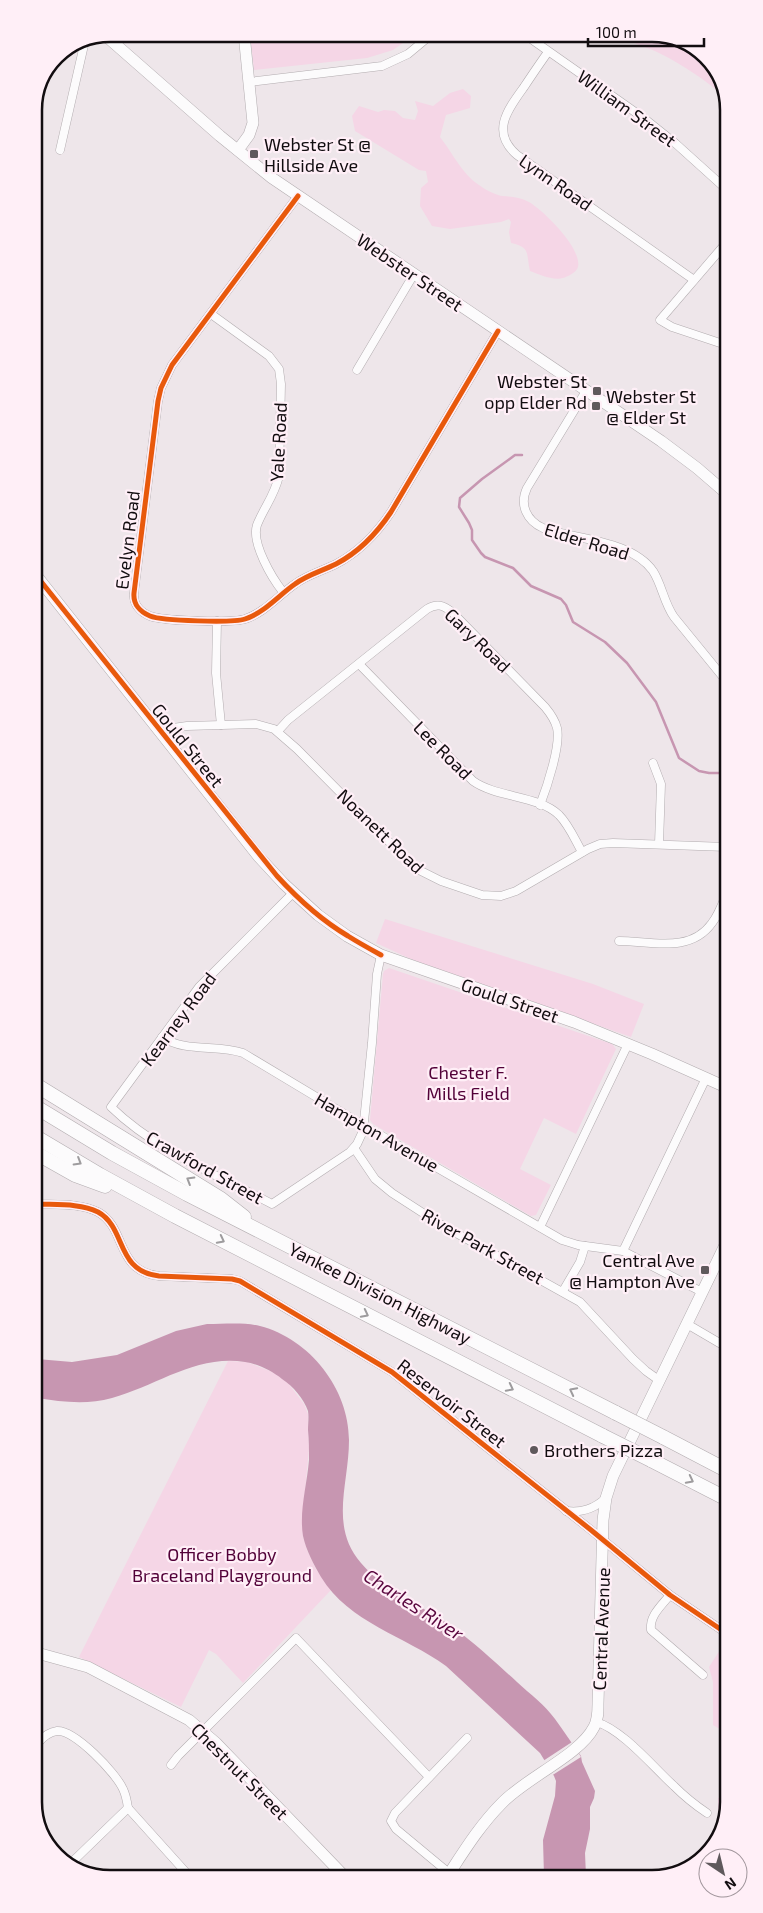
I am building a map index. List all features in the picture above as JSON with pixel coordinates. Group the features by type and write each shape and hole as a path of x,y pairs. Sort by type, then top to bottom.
{"highway":[{"path":"43,1089 221,1199 273,1238"},
{"name":"Yankee Division Highway","path":"43,1111 137,1167 720,1467"},
{"name":"Yankee Division Highway","path":"43,1141 141,1198 720,1496"},
{"path":"43,1157 75,1175 141,1198"}],"main road":[{"name":"Webster Street","path":"114,43 238,150 298,196 675,451 720,488"},
{"path":"238,150 248,138 252,125 245,43"},
{"name":"Gould Street","path":"43,584 252,848 293,893 340,932 382,955 560,1017 628,1044 720,1084"},
{"name":"Central Avenue","path":"451,1870 477,1832 496,1809 521,1786 576,1748 586,1739 596,1722 599,1694 603,1515 606,1498 613,1476 720,1255"},
{"name":"Chestnut Street","path":"43,1655 88,1667 183,1716 204,1731 337,1870"}],"street":[{"path":"249,82 382,66 408,54 421,43"},
{"name":"William Street","path":"536,43 645,119 720,184"},
{"path":"60,150 83,48"},
{"name":"Lynn Road","path":"548,52 506,114 504,132 509,146 517,155 694,280"},
{"name":"Evelyn Road","path":"298,196 172,365 159,394 133,597 139,609 152,617 237,621 248,618 300,580 346,558 378,529 395,505 498,331"},
{"path":"720,250 660,320 672,327 720,343"},
{"path":"357,370 414,274"},
{"name":"Yale Road","path":"211,314 269,356 277,366 280,374 279,476 275,492 258,523 256,535 259,549 274,579 283,592"},
{"name":"Elder Road","path":"586,391 527,488 524,500 526,514 532,521 543,528 618,547 640,558 650,567 656,577 674,617 720,673"},
{"name":"Gary Road","path":"278,731 288,720 427,609 436,605 446,607 545,707 554,720 557,728 558,742 540,805"},
{"path":"217,621 216,673 221,725"},
{"name":"Lee Road","path":"359,664 473,781 487,788 555,811 562,818 582,852"},
{"name":"Noanett Road","path":"162,735 177,727 221,725 256,724 278,731 407,861 435,879 482,894 501,896 516,892 596,845 608,843 720,847"},
{"path":"653,763 661,784 659,844"},
{"name":"Kearney Road","path":"111,1107 204,980 293,893"},
{"path":"619,941 670,944 692,940 705,932 712,924 720,907"},
{"path":"354,1148 362,1135 377,974 382,955"},
{"name":"Hampton Avenue","path":"162,1036 180,1044 234,1050 243,1053 363,1125 567,1242 623,1251 702,1292"},
{"path":"540,1227 628,1044"},
{"path":"623,1251 706,1078"},
{"name":"Crawford Street","path":"111,1107 125,1120 166,1148 272,1204 354,1148"},
{"name":"River Park Street","path":"354,1148 375,1179 392,1193 440,1224 583,1305 633,1359 660,1381"},
{"name":"Reservoir Street","path":"43,1204 79,1206 99,1213 110,1223 127,1258 135,1267 143,1272 159,1276 232,1279 243,1283 392,1372 670,1595 720,1629"},
{"path":"563,1292 580,1262 585,1246"},
{"path":"716,1263 720,1265"},
{"path":"687,1324 720,1343"},
{"path":"565,1511 577,1512 588,1509 606,1498"},
{"path":"670,1595 655,1614 651,1623 651,1630 703,1675"},
{"path":"171,1765 296,1638 429,1778"},
{"path":"596,1722 607,1726 622,1738 684,1796 707,1814"},
{"path":"43,1739 57,1731 65,1732 78,1739 118,1780 124,1789 128,1808 184,1870"},
{"path":"442,1870 396,1829 391,1821 395,1813 467,1738"},
{"path":"74,1860 128,1808"}],"green space":[{"path":"251,43 403,43 393,50 367,58 254,70"},
{"path":"636,43 666,44 687,52 701,62 714,80 718,91 678,63"},
{"path":"463,89 471,96 470,108 446,115 440,137 462,169 479,185 497,195 519,198 529,202 544,213 561,231 578,259 577,269 569,275 555,279 530,271 525,249 511,243 509,232 511,222 509,219 501,222 450,229 432,226 420,206 421,188 428,182 426,171 419,170 355,131 352,116 359,106 378,112 384,110 395,111 403,118 415,120 418,111 415,101 433,106 450,93"},
{"path":"385,919 593,984 644,1004 631,1037 413,960 376,943"},
{"name":"Chester F. Mills Field","path":"389,968 612,1044 616,1049 576,1134 544,1118 520,1169 551,1185 536,1215 531,1216 373,1124 370,1120 383,974"},
{"name":"Officer Bobby Braceland Playground","path":"228,1361 247,1362 275,1373 288,1383 304,1404 308,1414 309,1449 303,1513 303,1536 316,1569 331,1590 243,1683 216,1654 209,1650 181,1707 79,1657"},
{"path":"720,1650 720,1729 713,1725 713,1682 709,1667"},
{"path":"718,1798 720,1798 719,1818"}],"water":[{"name":"Charles River","path":"207,1324 260,1326 295,1342 310,1354 323,1369 334,1385 342,1402 347,1421 349,1440 343,1519 351,1549 370,1573 462,1634 551,1714 581,1756 595,1791 590,1807 590,1829 585,1853 586,1870 544,1870 543,1840 555,1796 556,1781 540,1753 446,1666 362,1617 333,1593 321,1577 306,1547 302,1527 309,1460 308,1411 301,1397 290,1385 274,1373 260,1366 245,1362 227,1361 210,1363 177,1372 128,1393 103,1400 74,1402 43,1399 43,1360 72,1362 117,1355 176,1331"}],"pier":[{"path":"572,1742 581,1757 551,1776 543,1761"}],"waterway":[{"path":"522,455 515,455 460,498 459,507 472,530 472,540 485,557 513,568 531,586 561,599 566,605 573,622 605,642 627,663 656,702 679,758 699,771 720,773"}],"cycle path":[{"path":"298,196 172,365 161,388 134,593 136,604 143,612 157,618 182,620 227,621 245,619 265,608 300,581 336,564 360,548 374,535 391,512 498,331"},
{"path":"43,584 277,876 328,923 381,955"},
{"path":"43,1204 84,1207 98,1212 114,1228 128,1258 135,1266 145,1272 159,1276 232,1279 240,1281 392,1372 670,1595 720,1629"}],"place":[{"name":"Webster St @ Hillside Ave","path":"254,154"},
{"name":"Webster St opp Elder Rd","path":"597,391"},
{"name":"Webster St @ Elder St","path":"596,406"},
{"name":"Central Ave @ Hampton Ave","path":"705,1270"},
{"name":"Brothers Pizza","path":"534,1450"}]}
